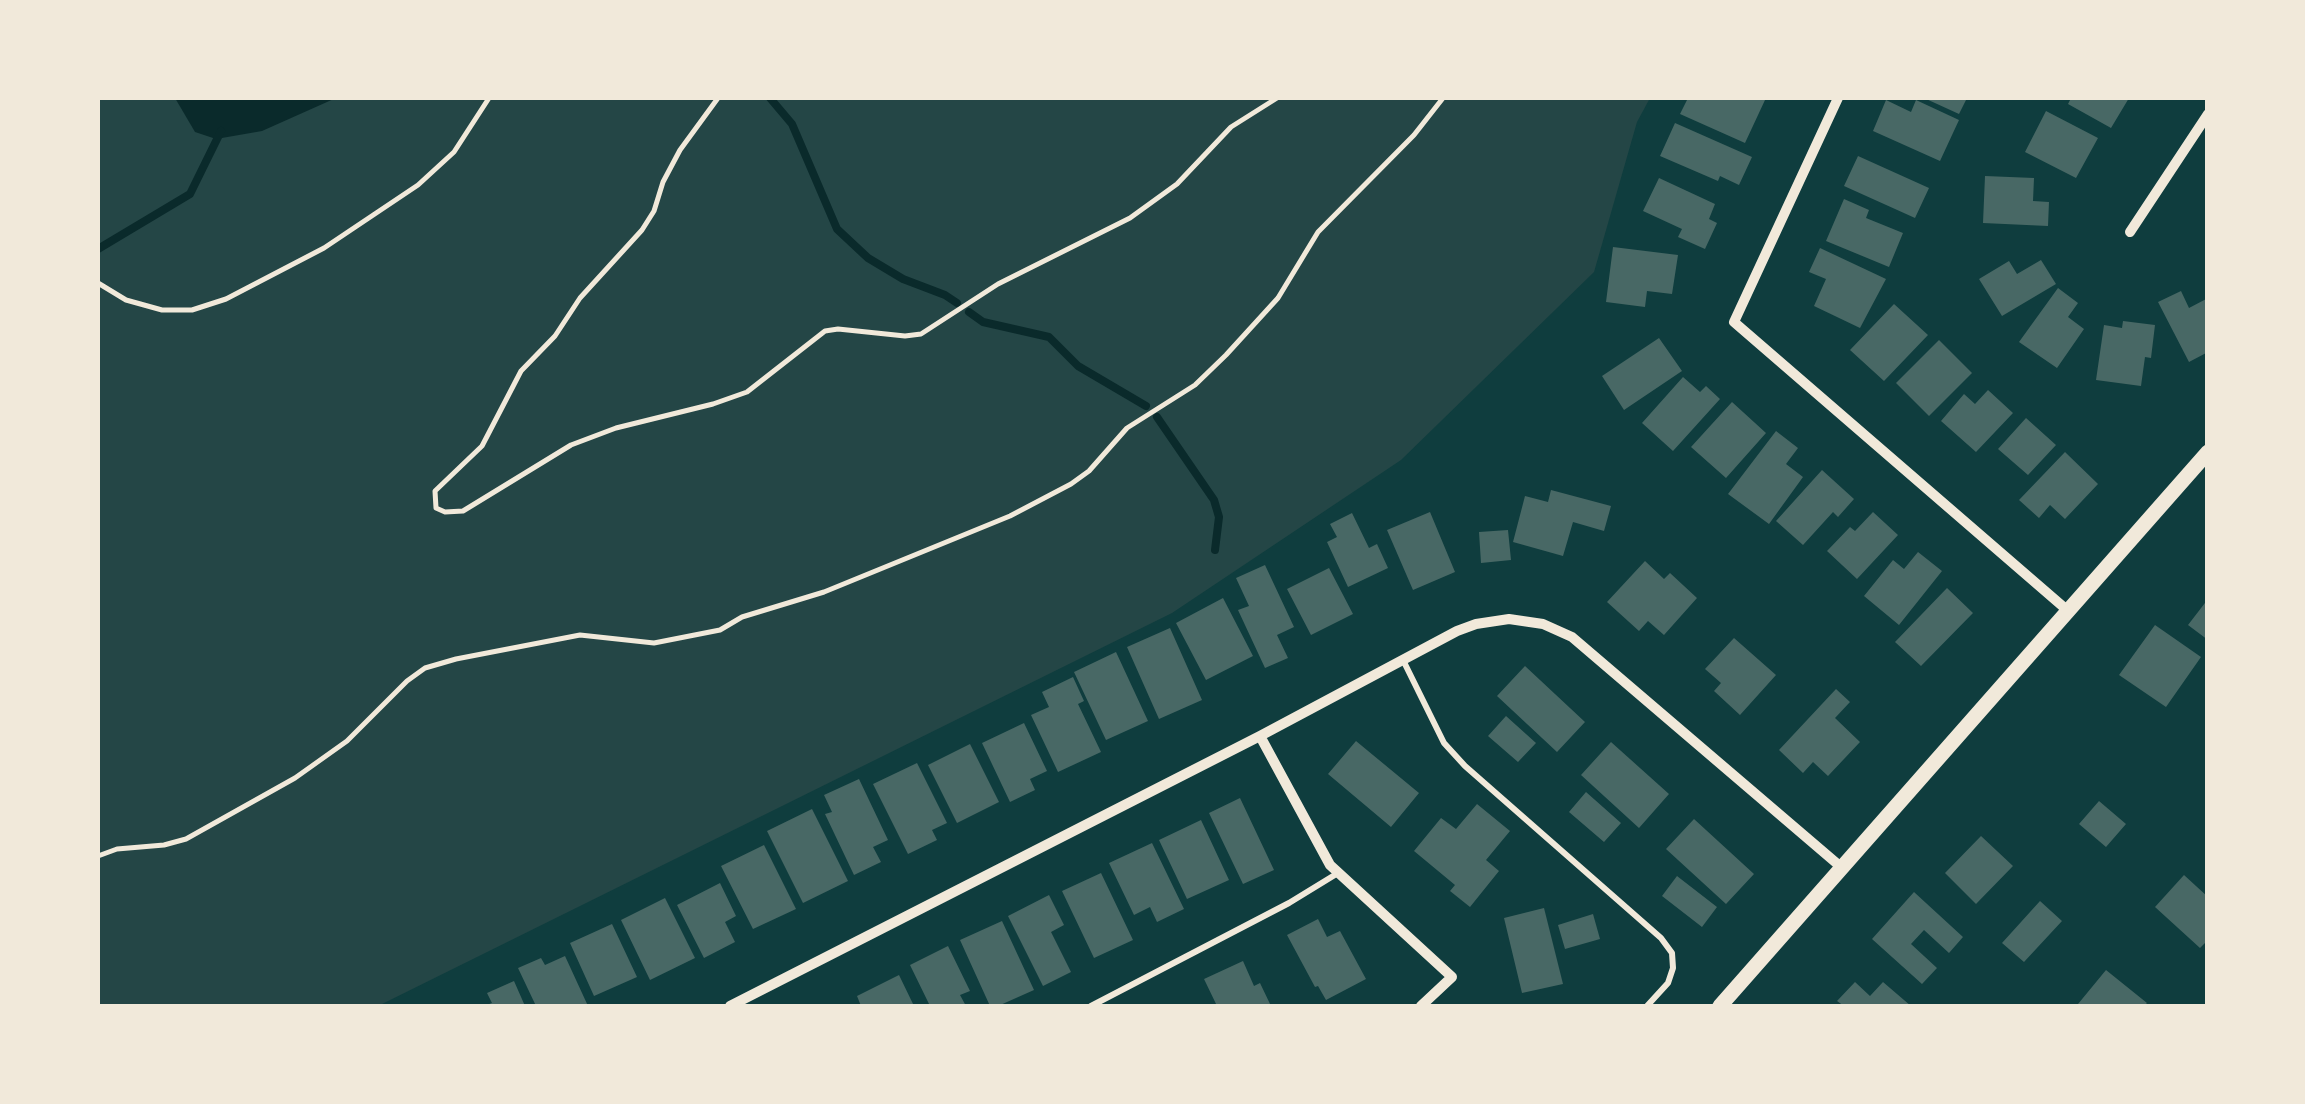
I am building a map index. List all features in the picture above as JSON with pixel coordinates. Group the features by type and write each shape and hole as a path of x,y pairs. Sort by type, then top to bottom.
{"street":[{"path":"1838,98 1734,322 2067,610"},
{"path":"2130,232 2208,114"},
{"path":"1720,1006 2208,452"},
{"path":"730,1006 1403,660 1476,624 1509,619 1543,624 1572,637 1841,867"},
{"path":"1260,736 1317,846 1338,872 1452,976 1421,1006"}],"lane":[{"path":"1403,660 1444,743 1465,766 1661,938 1672,953 1668,983 1647,1006"},
{"path":"1091,1006 1289,903 1338,872"}],"path":[{"path":"98,283 126,300 162,310 192,310 226,299 324,248 418,185 454,152 489,98"},
{"path":"718,98 680,150 642,230 580,298 555,336 521,370 482,446 434,491 436,508 463,511 571,445 616,428 746,392 826,332 838,329 921,334 998,284 1130,218 1178,184 1231,127 1277,98"},
{"path":"98,856 116,849 186,839 295,778 346,741 425,668 580,635 654,643 720,630 742,617 824,592 1010,516 1071,484 1089,471 1127,428 1195,384 1226,355 1278,298 1318,232 1414,135 1443,98"}],"shaded area":[{"path":"98,98 1650,98 1637,122 1594,272 1401,460 1172,613 378,1006 98,1006"},
{"path":"175,98 336,98 262,131 216,139 195,132"}],"building":[{"path":"1688,98 1765,100 1745,143 1680,114"},
{"path":"1924,98 1967,98 1959,114"},
{"path":"2071,98 2129,98 2111,128 2068,104"},
{"path":"1886,100 1911,112 1916,100 1959,120 1940,161 1873,131"},
{"path":"2046,111 2098,138 2076,178 2025,152"},
{"path":"1675,123 1752,157 1739,185 1720,176 1718,181 1660,156"},
{"path":"1858,156 1929,188 1915,218 1844,186"},
{"path":"1985,176 2034,178 2033,201 2049,202 2048,226 1983,223"},
{"path":"1659,178 1715,204 1709,219 1717,223 1705,249 1678,237 1682,229 1643,211"},
{"path":"1844,199 1869,210 1866,218 1903,233 1889,267 1826,241"},
{"path":"1613,247 1678,255 1672,294 1647,291 1645,307 1606,302"},
{"path":"1820,248 1886,279 1860,328 1814,306 1826,279 1809,272"},
{"path":"2041,260 2056,284 2002,316 1979,279 2009,261 2017,274"},
{"path":"2058,288 2078,303 2068,317 2084,329 2057,368 2019,342"},
{"path":"2181,291 2189,308 2208,298 2208,352 2189,362 2158,302"},
{"path":"1894,304 1928,335 1884,381 1850,350"},
{"path":"2123,321 2155,325 2151,358 2145,357 2141,386 2096,380 2104,325 2122,328"},
{"path":"1659,338 1682,371 1624,410 1602,376"},
{"path":"1939,340 1972,373 1929,416 1896,383"},
{"path":"1683,377 1700,392 1706,386 1720,399 1673,451 1642,423"},
{"path":"1988,390 2013,413 1976,452 1941,421 1964,394 1975,404"},
{"path":"1732,402 1766,433 1726,478 1691,447"},
{"path":"2026,418 2056,445 2028,475 1998,449"},
{"path":"1776,431 1798,448 1786,464 1803,477 1769,524 1728,494"},
{"path":"2065,452 2098,484 2065,519 2050,505 2039,518 2019,500"},
{"path":"1822,470 1854,499 1838,517 1833,512 1803,545 1776,521"},
{"path":"1551,490 1611,506 1604,531 1573,522 1563,556 1513,542 1525,496 1548,502"},
{"path":"1430,512 1455,572 1413,590 1387,530"},
{"path":"1873,512 1898,535 1857,579 1827,551 1850,527 1855,531"},
{"path":"1352,513 1369,548 1377,544 1388,568 1348,587 1327,542 1337,537 1330,524"},
{"path":"1508,530 1511,560 1481,563 1479,532"},
{"path":"1918,552 1942,571 1899,625 1864,596 1893,560 1904,569"},
{"path":"1645,561 1664,579 1670,573 1697,598 1664,635 1648,621 1639,631 1607,602"},
{"path":"1265,565 1294,627 1277,635 1288,658 1265,668 1238,610 1249,606 1236,578"},
{"path":"1329,568 1353,614 1311,635 1287,589"},
{"path":"1947,588 1973,613 1921,666 1895,642"},
{"path":"1223,598 1253,656 1206,680 1176,623"},
{"path":"2208,599 2208,640 2188,625"},
{"path":"2155,625 2201,657 2166,707 2119,675"},
{"path":"1170,628 1202,700 1159,719 1127,647"},
{"path":"1734,638 1776,675 1740,715 1714,691 1721,683 1705,669"},
{"path":"1116,652 1148,721 1106,740 1074,672"},
{"path":"1525,666 1585,722 1557,752 1497,696"},
{"path":"1073,677 1084,701 1078,704 1101,752 1058,772 1031,715 1049,707 1042,692"},
{"path":"1836,689 1850,702 1835,718 1860,742 1828,776 1813,762 1803,773 1779,750"},
{"path":"1506,716 1536,743 1518,762 1488,736"},
{"path":"1024,723 1047,771 1030,779 1035,790 1010,802 982,743"},
{"path":"1356,741 1419,793 1391,827 1328,774"},
{"path":"1611,742 1669,794 1639,828 1581,775"},
{"path":"970,744 999,802 957,823 928,765"},
{"path":"917,763 947,823 932,830 937,840 908,854 873,784"},
{"path":"859,779 888,840 873,847 881,862 854,875 825,814 832,812 824,795"},
{"path":"1586,792 1621,823 1604,842 1569,812"},
{"path":"1240,798 1274,870 1243,884 1209,813"},
{"path":"2099,801 2126,824 2106,847 2079,824"},
{"path":"1477,804 1510,831 1486,860 1499,871 1470,907 1450,891 1455,885 1414,851 1441,818 1456,829"},
{"path":"812,809 848,881 803,903 767,831"},
{"path":"1694,819 1754,874 1726,904 1666,849"},
{"path":"1201,820 1229,880 1187,899 1159,840"},
{"path":"1981,836 2013,866 1976,904 1945,873"},
{"path":"1152,843 1184,909 1157,922 1150,907 1134,915 1109,863"},
{"path":"764,845 796,909 753,929 721,866"},
{"path":"1101,873 1133,940 1094,958 1062,891"},
{"path":"2184,875 2208,897 2208,940 2200,948 2155,907"},
{"path":"1677,876 1717,907 1702,927 1662,896"},
{"path":"720,883 736,916 725,922 735,942 704,958 677,905"},
{"path":"1914,892 1963,937 1949,953 1924,930 1911,944 1937,968 1922,984 1872,939"},
{"path":"1049,895 1064,925 1051,932 1071,972 1043,986 1008,916"},
{"path":"665,898 695,958 650,980 621,920"},
{"path":"2040,901 2062,921 2024,962 2002,943"},
{"path":"1544,908 1563,984 1522,993 1504,918"},
{"path":"1593,914 1600,939 1565,949 1558,925"},
{"path":"1318,919 1327,937 1340,931 1366,979 1326,1000 1287,935"},
{"path":"1002,921 1034,990 990,1006 960,940"},
{"path":"612,924 637,977 594,996 570,943"},
{"path":"948,946 970,991 960,995 966,1006 930,1006 910,965"},
{"path":"565,956 588,1006 536,1006 518,968 541,958 545,965"},
{"path":"1243,961 1254,986 1260,983 1271,1006 1217,1006 1204,979"},
{"path":"2106,970 2147,1003 2078,1004"},
{"path":"899,975 914,1006 861,1006 857,996"},
{"path":"514,981 525,1006 484,1006 492,1003 487,993"},
{"path":"1855,982 1870,996 1883,982 1911,1006 1844,1006 1837,1001"}],"waterway":[{"path":"770,98 792,124 837,229 868,258 957,303"},
{"path":"98,249 190,194 221,131"},
{"path":"969,312 983,322 1049,337 1078,366 1146,406"},
{"path":"1157,417 1214,500 1219,517 1215,550"}]}
